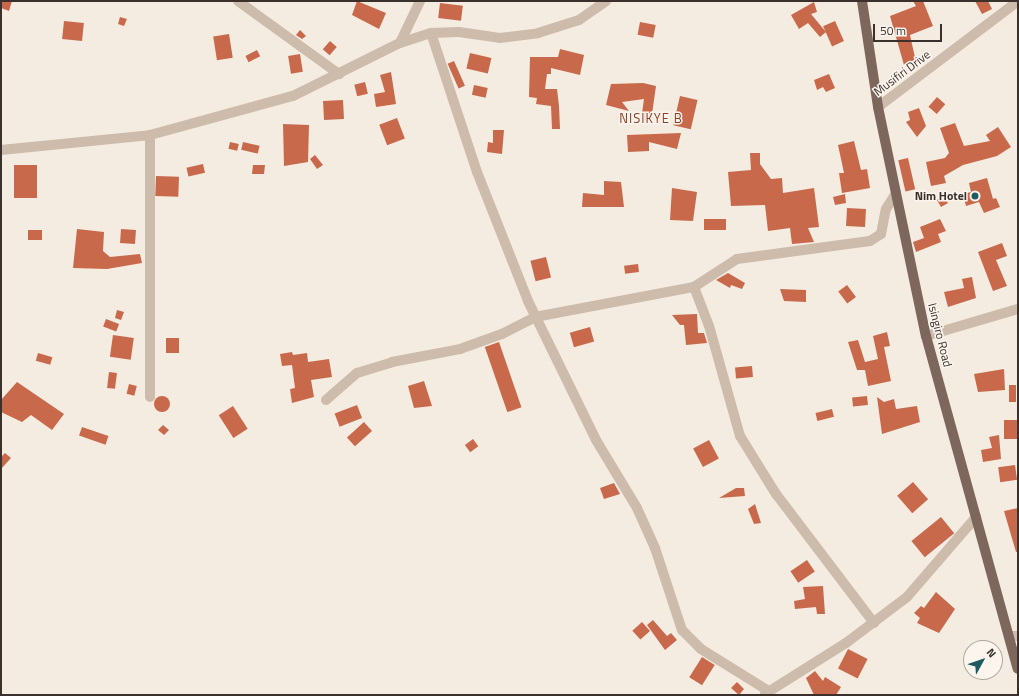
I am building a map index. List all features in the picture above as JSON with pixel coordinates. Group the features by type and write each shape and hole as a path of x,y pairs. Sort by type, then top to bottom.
{"main road":[{"name":"Isingiro Road","path":"862,1 878,107 926,336 976,517 1013,636 1018,669"}],"street":[{"path":"238,1 339,74"},
{"path":"400,43 420,1"},
{"path":"1,150 150,135 293,96 400,43 431,33 459,32 500,38 538,33 579,20 606,1"},
{"name":"Musifiri Drive","path":"878,107 1018,1"},
{"path":"431,33 477,172 535,317 596,440 637,508 655,548 682,630 701,649 767,694 874,623 931,573 976,517"},
{"path":"150,135 150,397"},
{"path":"326,400 357,373 392,362 460,349 502,334 535,317 694,287 737,258 870,241 882,234 886,209 896,193"},
{"path":"694,287 710,326 740,436 776,494 874,623"},
{"path":"926,336 1018,309"}],"building":[{"path":"1,1 12,1 9,11 1,8"},
{"path":"357,1 386,13 379,29 352,15"},
{"path":"913,1 923,1 933,26 910,35 916,62 904,65 890,16 916,6"},
{"path":"975,1 988,1 992,9 982,14"},
{"path":"814,2 817,12 811,14 826,32 820,37 808,23 799,29 791,15"},
{"path":"440,3 463,6 461,21 438,18"},
{"path":"120,17 127,19 124,26 118,24"},
{"path":"64,21 84,23 82,41 62,39"},
{"path":"835,21 844,41 832,46 823,26"},
{"path":"640,22 656,25 653,38 638,35"},
{"path":"300,30 306,36 302,39 296,35"},
{"path":"229,34 233,58 217,60 213,37"},
{"path":"330,41 337,47 330,55 323,49"},
{"path":"560,49 584,55 580,75 551,68 551,74 547,74 545,89 557,89 559,106 560,129 552,129 551,106 536,104 537,98 529,97 530,57 558,57"},
{"path":"257,50 260,56 249,62 245,56"},
{"path":"470,53 491,58 488,74 466,69"},
{"path":"300,54 303,72 291,74 288,56"},
{"path":"454,61 465,86 459,89 448,64"},
{"path":"391,72 396,104 376,107 374,94 385,92 380,75"},
{"path":"829,74 835,88 826,92 823,87 817,90 814,80"},
{"path":"365,82 368,94 357,96 354,85"},
{"path":"643,83 656,86 651,121 641,120 644,99 622,102 629,111 606,105 611,84"},
{"path":"474,85 488,88 486,98 472,95"},
{"path":"680,96 698,100 691,129 673,125"},
{"path":"937,97 945,104 937,114 928,107"},
{"path":"343,100 344,119 324,120 323,101"},
{"path":"919,108 926,126 917,137 906,122 910,120 908,112"},
{"path":"397,118 405,139 387,145 379,125"},
{"path":"955,123 964,146 990,141 986,135 998,127 1011,147 997,156 963,165 944,176 946,183 931,186 926,162 945,158 949,153 940,128"},
{"path":"283,124 309,125 308,162 284,166"},
{"path":"493,130 504,130 502,154 487,152 488,142 493,143"},
{"path":"681,133 677,149 649,142 649,151 628,152 627,135"},
{"path":"854,141 861,170 867,169 870,188 842,193 839,173 844,173 838,145"},
{"path":"230,142 239,144 237,151 228,149"},
{"path":"243,142 260,146 258,154 241,150"},
{"path":"750,153 760,153 760,164 771,179 782,178 783,193 814,188 819,227 808,228 814,242 792,244 790,228 768,231 765,205 731,206 728,172 751,170"},
{"path":"315,155 323,165 317,169 310,159"},
{"path":"908,158 915,189 905,191 898,160"},
{"path":"203,164 205,173 188,177 186,168"},
{"path":"14,165 37,165 37,198 14,198"},
{"path":"253,165 265,165 264,174 252,174"},
{"path":"156,176 179,177 178,197 155,196"},
{"path":"987,178 993,199 996,198 1000,207 984,213 979,202 966,206 963,194 971,192 969,183"},
{"path":"604,181 621,182 624,207 582,207 583,193 604,195"},
{"path":"672,188 697,192 693,221 670,220"},
{"path":"845,194 846,203 835,205 833,197"},
{"path":"943,196 948,203 941,207 937,200"},
{"path":"847,208 866,209 865,227 846,226"},
{"path":"704,219 726,219 726,230 704,230"},
{"path":"940,219 946,231 938,234 941,242 916,252 913,242 924,238 920,227"},
{"path":"77,229 104,232 103,251 110,257 140,254 142,263 107,269 73,268"},
{"path":"121,229 136,230 135,244 120,243"},
{"path":"28,230 42,230 42,240 28,240"},
{"path":"1002,243 1007,256 996,260 1007,286 993,291 978,252"},
{"path":"546,257 551,277 536,281 530,261"},
{"path":"638,264 639,272 625,274 624,266"},
{"path":"728,273 745,283 742,289 731,285 730,288 716,280"},
{"path":"972,277 976,298 948,307 944,292 964,288 962,279"},
{"path":"847,285 856,297 847,304 838,292"},
{"path":"780,289 806,290 806,302 784,301"},
{"path":"117,310 124,312 121,320 115,318"},
{"path":"697,314 698,333 704,333 707,343 686,345 684,325 680,325 672,315"},
{"path":"106,319 119,324 116,331 103,326"},
{"path":"590,327 594,341 574,347 570,333"},
{"path":"887,332 890,346 884,347 891,381 868,386 865,370 857,370 848,342 858,340 865,362 878,359 873,336"},
{"path":"113,335 134,338 131,360 110,357"},
{"path":"166,338 179,338 179,353 166,353"},
{"path":"499,342 521,407 507,412 485,347"},
{"path":"292,352 293,355 307,353 308,362 329,359 332,377 311,380 314,397 292,403 290,389 295,388 292,365 282,366 280,354"},
{"path":"38,353 52,357 50,365 36,361"},
{"path":"752,366 753,377 736,378 735,367"},
{"path":"1004,369 1005,390 978,392 974,374"},
{"path":"109,372 117,373 115,389 107,388"},
{"path":"424,381 432,406 414,408 408,386"},
{"path":"17,382 64,414 52,430 31,415 22,422 1,412 1,400"},
{"path":"129,384 137,386 134,396 127,394"},
{"path":"1009,385 1016,385 1016,402 1009,402"},
{"path":"162,396 169,401 170,404 165,411 162,412 155,407 154,404 159,397"},
{"path":"867,396 868,405 853,407 852,398"},
{"path":"877,397 884,402 894,399 896,409 917,406 920,422 882,434"},
{"path":"357,405 362,418 340,427 335,414"},
{"path":"233,406 248,429 233,438 219,415"},
{"path":"832,409 834,417 817,421 816,413"},
{"path":"1004,420 1018,420 1018,439 1004,439"},
{"path":"364,422 372,431 355,446 347,437"},
{"path":"163,425 169,430 164,435 158,430"},
{"path":"82,427 108,436 106,445 79,436"},
{"path":"999,435 1001,459 983,462 981,450 992,448 989,437"},
{"path":"473,439 478,446 470,452 465,445"},
{"path":"709,440 719,459 703,467 693,448"},
{"path":"5,453 11,458 1,469 1,457"},
{"path":"1015,465 1017,480 1000,482 998,467"},
{"path":"913,482 928,499 912,513 897,496"},
{"path":"614,483 620,494 604,499 600,488"},
{"path":"736,488 744,488 745,496 719,498"},
{"path":"755,504 761,523 754,524 748,509"},
{"path":"1018,508 1018,552 1016,552 1004,511"},
{"path":"941,517 954,533 925,557 911,541"},
{"path":"807,560 815,572 798,583 790,571"},
{"path":"823,586 825,614 817,614 816,607 795,609 794,601 805,599 803,587"},
{"path":"936,592 955,609 939,633 917,623 920,618 914,613 921,606 924,608"},
{"path":"653,620 667,636 671,633 677,640 665,650 647,625"},
{"path":"642,622 650,631 640,640 632,631"},
{"path":"848,649 868,659 858,679 838,669"},
{"path":"702,657 715,665 702,685 689,677"},
{"path":"815,671 823,681 825,677 841,687 836,695 814,695 806,678"},
{"path":"737,682 744,689 739,695 731,688"}],"place":[{"name":"Nim Hotel","path":"975,196"}],"district":[{"name":"NISIKYE B","path":"651,118"}]}
